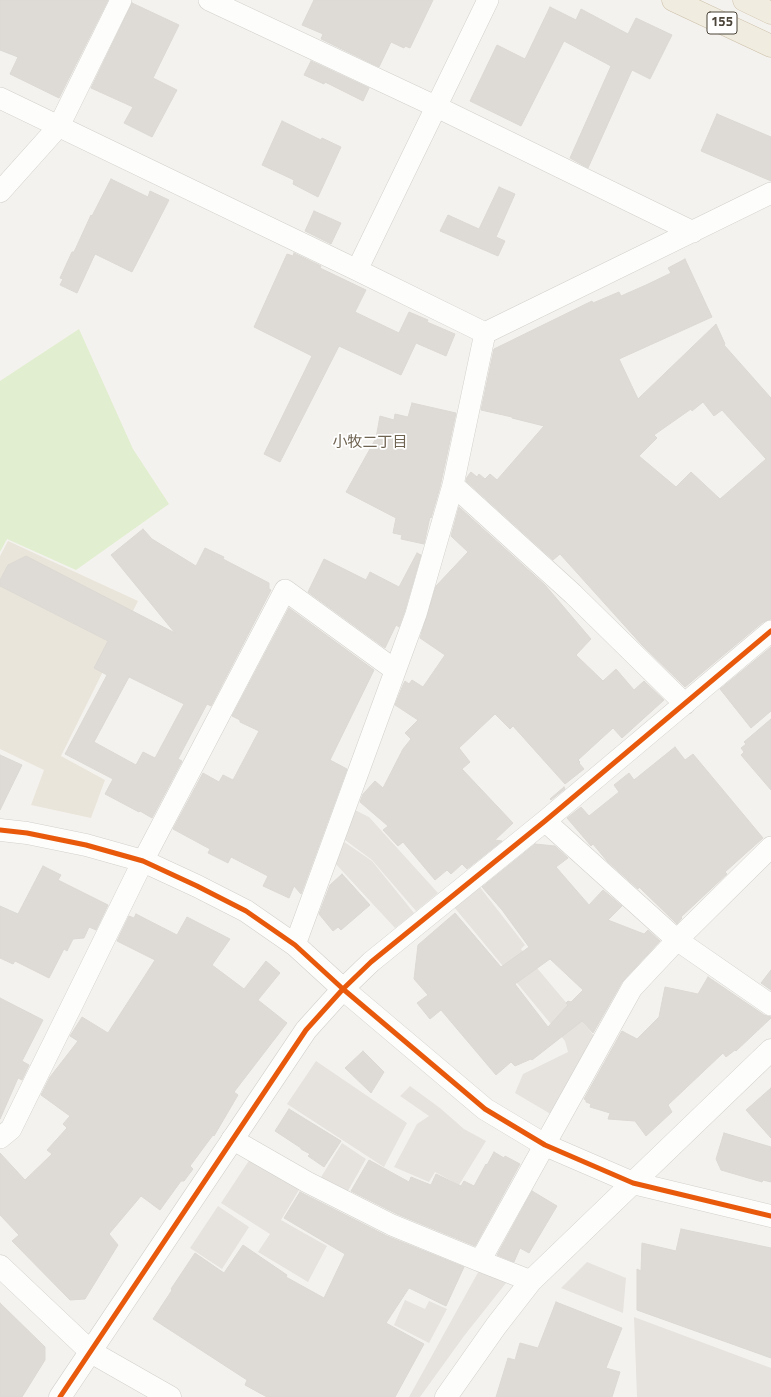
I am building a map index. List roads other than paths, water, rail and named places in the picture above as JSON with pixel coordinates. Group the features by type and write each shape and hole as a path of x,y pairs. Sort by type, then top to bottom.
{"highway":[{"name":"155","path":"673,0 771,46"},
{"name":"155","path":"744,0 771,13"}],"street":[{"path":"0,192 59,126 121,0"},
{"path":"209,0 693,232"},
{"path":"357,270 437,108 488,0"},
{"path":"0,98 485,333"},
{"path":"485,333 771,193"},
{"path":"295,945 416,614 453,485 485,333"},
{"path":"453,485 573,594 685,704"},
{"path":"0,1138 11,1129 143,861 285,590 395,670"},
{"path":"60,1397 306,1030 343,989 371,962 545,821 771,631"},
{"path":"545,821 677,940 771,1005"},
{"path":"0,830 27,833 78,844 143,861 197,886 246,911 295,945 343,989 485,1109 545,1145 632,1183 771,1216"},
{"path":"480,1261 632,988 677,940 771,847"},
{"path":"446,1397 496,1326 531,1281 771,1050"},
{"path":"232,1139 307,1182 392,1226 531,1281"},
{"path":"0,1266 91,1352 170,1397"}],"district":[{"name":"小牧二丁目","path":"370,443"}]}
